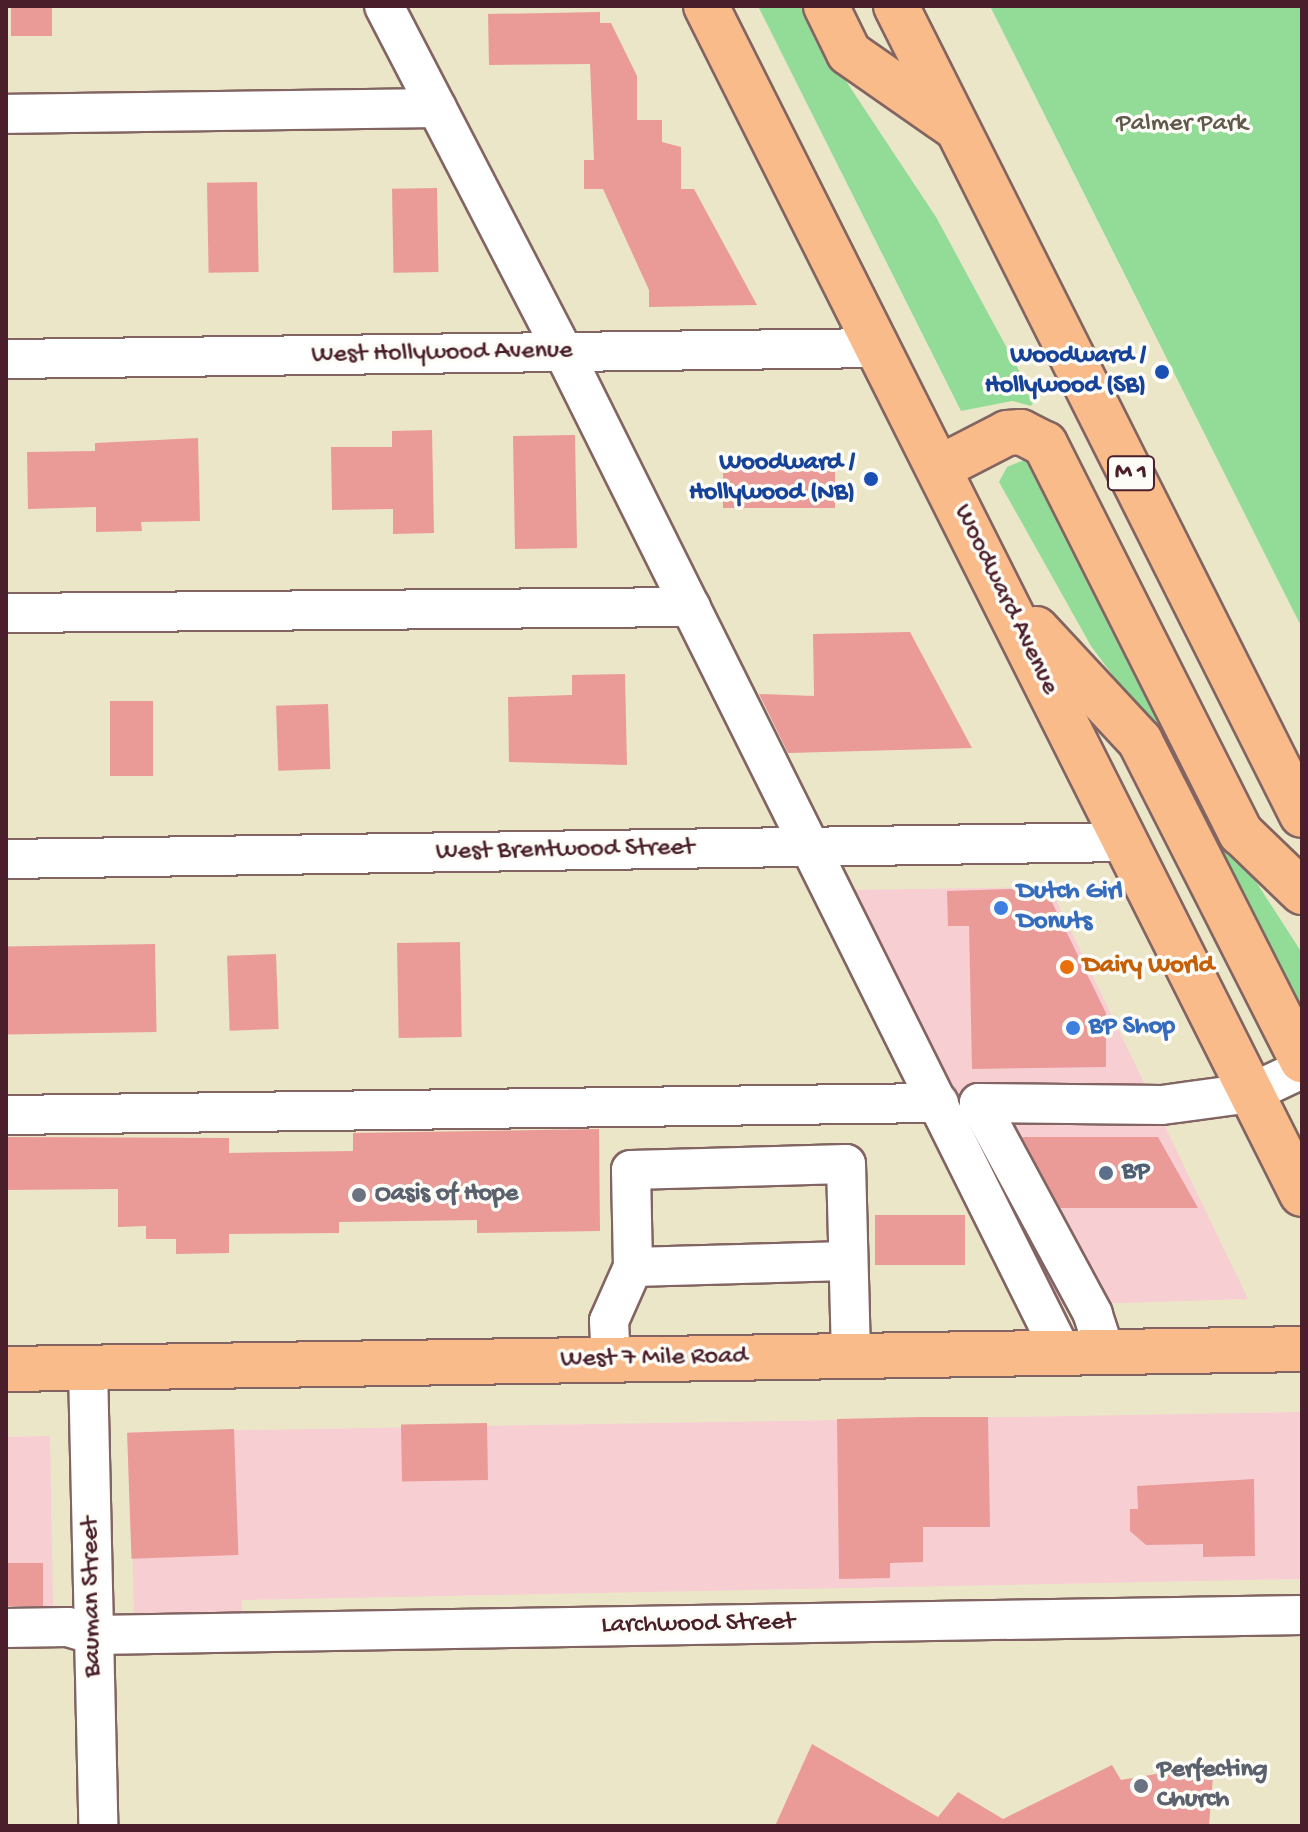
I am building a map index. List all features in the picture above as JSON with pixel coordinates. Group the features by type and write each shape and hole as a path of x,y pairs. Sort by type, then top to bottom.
{"main road":[{"name":"Woodward Avenue","path":"706,6 1302,1194"},
{"path":"826,6 849,53 960,131"},
{"name":"M 1","path":"896,6 1302,815"},
{"path":"939,468 1007,433 1021,432 1045,444 1241,833 1302,892"},
{"path":"1004,596 1140,741 1302,1060"},
{"name":"West 7 Mile Road","path":"6,1369 1302,1349"}],"street":[{"path":"384,6 564,353 691,607 803,847 939,1103 1062,1353"},
{"path":"6,114 437,108"},
{"name":"West Hollywood Avenue","path":"6,359 878,348"},
{"path":"6,613 691,607"},
{"name":"West Brentwood Street","path":"6,859 1125,842"},
{"path":"1105,1352 1093,1314 979,1103 1162,1105 1251,1093 1302,1069"},
{"path":"6,1115 939,1103"},
{"path":"611,1360 609,1321 633,1267 631,1170 846,1164 851,1356"},
{"path":"633,1267 848,1261"},
{"name":"Bauman Street","path":"88,1368 98,1826"},
{"name":"Larchwood Street","path":"6,1628 68,1627 94,1635 1302,1615"}],"shaded area":[{"path":"1050,887 1248,1299 1060,1305 847,890"},
{"path":"1302,1412 1302,1579 242,1600 242,1617 134,1619 130,1432"},
{"path":"50,1436 53,1616 9,1617 6,1437"}],"green space":[{"path":"758,6 808,6 842,75 936,217 1035,400 1031,406 1012,401 961,411"},
{"name":"Palmer Park","path":"990,6 1302,6 1302,628"},
{"path":"1024,460 1040,467 1253,877 1302,953 1302,1041 1125,692 1091,646 999,482 1007,467"}],"building":[{"path":"11,6 52,6 52,36 11,36"},
{"path":"600,12 600,23 611,23 637,76 637,120 662,120 662,142 681,147 681,189 694,189 757,305 649,307 649,290 603,189 584,189 584,160 594,160 590,64 489,65 488,14"},
{"path":"257,182 259,272 209,273 207,183"},
{"path":"437,188 438,272 393,273 392,189"},
{"path":"432,430 434,533 393,534 393,509 332,510 331,447 392,447 392,431"},
{"path":"575,435 577,548 515,549 513,436"},
{"path":"198,438 200,521 141,522 142,531 96,532 96,507 28,509 27,452 95,451 95,443"},
{"path":"723,464 835,464 835,508 723,508"},
{"path":"910,632 972,748 788,753 759,694 814,696 813,634"},
{"path":"625,674 627,765 509,762 508,697 572,695 572,675"},
{"path":"110,701 153,701 153,776 110,776"},
{"path":"328,704 330,769 278,771 276,706"},
{"path":"1045,888 1106,1013 1106,1067 972,1069 969,926 948,926 947,891"},
{"path":"460,942 462,1037 399,1038 397,943"},
{"path":"155,944 157,1032 8,1035 6,947"},
{"path":"276,954 279,1029 230,1031 227,956"},
{"name":"Oasis of Hope","path":"599,1129 600,1231 477,1233 477,1220 339,1222 339,1233 229,1234 229,1253 176,1254 176,1239 146,1239 146,1226 118,1227 118,1189 6,1190 6,1137 229,1138 229,1153 353,1151 353,1133"},
{"path":"1022,1137 1158,1137 1198,1208 1060,1208"},
{"path":"875,1215 965,1215 965,1265 875,1265"},
{"path":"988,1417 990,1527 923,1527 923,1562 890,1563 890,1578 839,1579 837,1419"},
{"path":"487,1423 488,1480 402,1481 401,1425"},
{"path":"234,1429 238,1555 131,1559 127,1433"},
{"path":"1254,1479 1255,1556 1203,1557 1203,1544 1146,1545 1130,1531 1130,1509 1138,1509 1137,1486"},
{"path":"6,1563 43,1563 43,1606 6,1606"},
{"name":"Perfecting Church","path":"812,1744 938,1817 958,1792 1003,1819 1112,1765 1121,1780 1214,1764 1209,1826 775,1826"}],"place":[{"name":"Woodward / Hollywood (SB)","path":"1162,372"},
{"name":"Woodward / Hollywood (NB)","path":"871,479"},
{"name":"Dutch Girl Donuts","path":"1001,908"},
{"name":"Dairy World","path":"1067,967"},
{"name":"BP Shop","path":"1073,1028"},
{"name":"BP","path":"1106,1173"},
{"name":"Oasis of Hope","path":"359,1195"},
{"name":"Perfecting Church","path":"1141,1786"}]}
